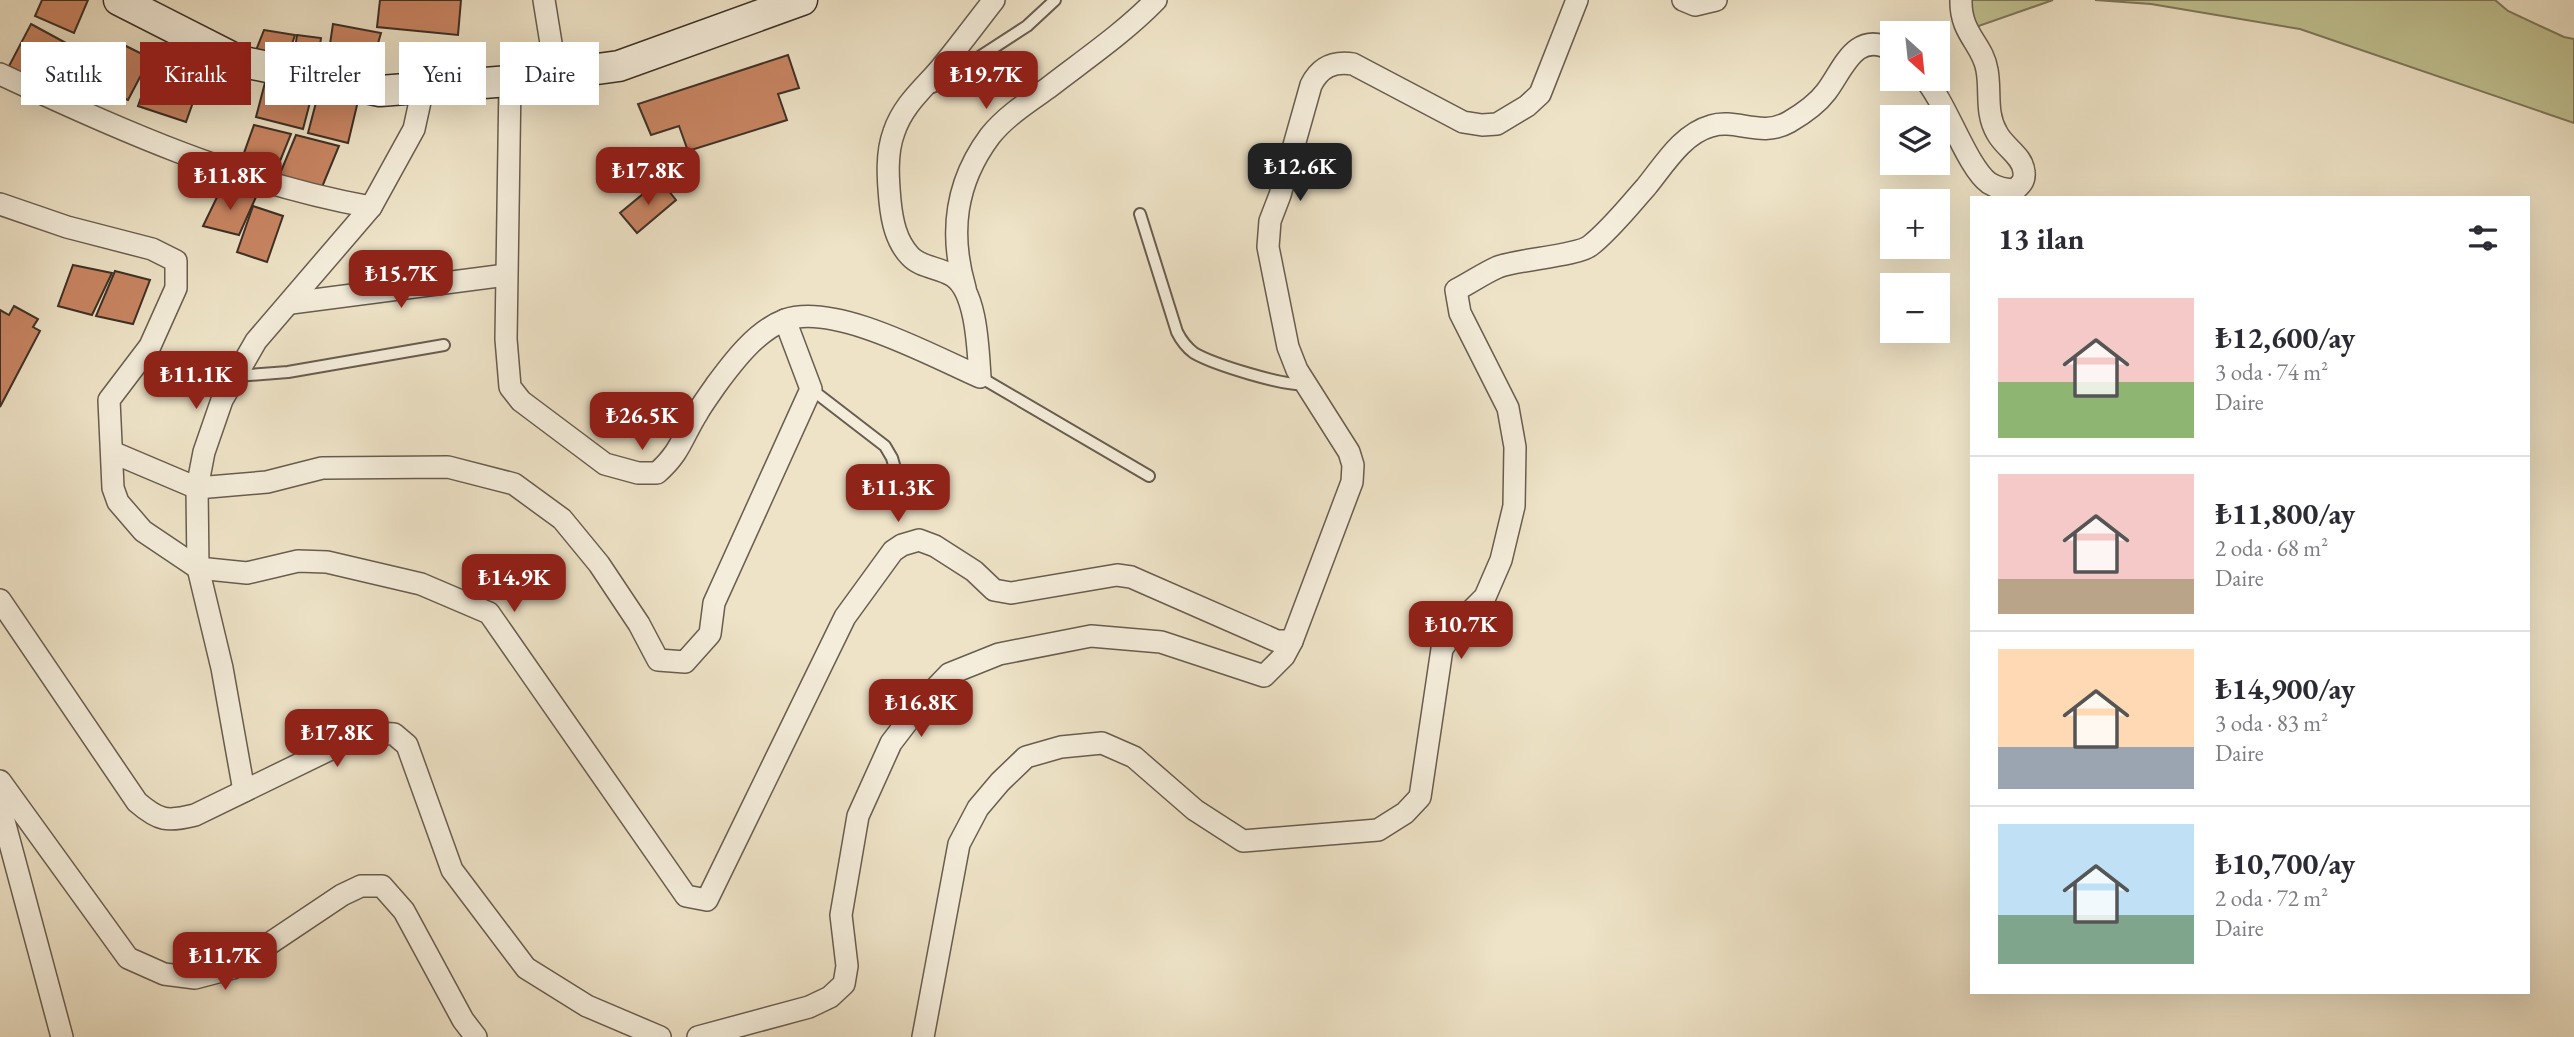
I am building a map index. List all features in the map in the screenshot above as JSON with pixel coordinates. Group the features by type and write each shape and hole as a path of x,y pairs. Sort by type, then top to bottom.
{"main road":[{"path":"119,0 239,61 380,91 399,90"},
{"path":"599,69 619,66 802,0"}],"street":[{"path":"544,0 551,42"},
{"path":"965,288 953,276 925,267 911,258 901,245 892,223 888,176 893,134 907,104 943,65 994,0"},
{"path":"980,377 971,308 956,259 956,212 962,190 991,135 1018,110 1132,22 1156,0"},
{"path":"698,1037 809,1007 831,997 844,984 847,966 841,915 858,816 891,743 924,700 949,674 999,654 1091,636 1161,642 1264,676 1284,656 1352,482 1353,465 1349,452 1297,370 1288,347 1268,247 1269,231 1306,100 1318,72 1342,62 1353,64 1463,122 1497,124 1527,106 1540,94 1577,0"},
{"path":"1683,0 1695,5 1716,0"},
{"path":"1933,91 1976,169 1987,182 2004,190 2015,190 2023,182 2024,170 2021,161 1996,133 1988,103 1985,62 1966,31 1961,0"},
{"path":"923,1037 959,844 978,808 1026,757 1061,747 1102,743 1135,757 1195,810 1243,841 1378,830 1405,814 1420,797 1423,788 1442,649 1461,621 1485,597 1501,560 1514,506 1515,447 1508,408 1460,313 1456,290 1499,267 1589,247 1645,188 1678,147 1692,135 1712,125 1762,130 1787,124 1825,93 1844,63 1856,50 1866,45 1880,45"},
{"path":"0,74 95,118 217,167 330,199 371,206"},
{"path":"244,791 222,668 198,568 197,488 204,452 222,400 256,341 371,206 414,129 419,105"},
{"path":"510,105 506,339 510,387 521,401 606,464 638,473 657,473 674,458 698,411 726,371 761,333 786,320 824,316 859,325 980,377"},
{"path":"0,204 67,227 152,249 176,261 176,288 150,346 109,400 113,488 118,502 143,531 198,568 247,573 298,562 327,562 421,584 489,613 686,896 708,900 845,617 893,551 902,545 919,540 935,546 974,571 994,590 1011,593 1117,575 1131,577 1277,641 1292,641"},
{"path":"291,303 506,275"},
{"path":"112,452 197,488 267,482 323,468 448,467 514,484 562,519 599,564 639,624 658,660 685,662 710,634 714,603 811,389 786,320"},
{"path":"0,600 137,802 154,817 174,820 185,818 216,806 348,741 373,733 394,733 407,745 452,870 526,968 587,1006 660,1037"},
{"path":"0,780 128,958 164,974 195,978 233,968 342,895 361,886 382,886 404,911 463,1020 476,1037"},
{"path":"0,806 62,1037"}],"lane":[{"path":"907,104 1027,26 1055,0"},
{"path":"1140,214 1177,332 1187,347 1201,356 1280,383 1306,384"},
{"path":"236,376 288,372 444,345"},
{"path":"980,377 1149,475"},
{"path":"811,389 885,446 892,458 901,489"}],"green space":[{"path":"1967,0 2053,0 1973,28"},
{"path":"2095,0 2495,0 2508,11 2574,39 2574,123 2300,29 2151,4"}],"building":[{"path":"42,0 88,0 74,33 35,16"},
{"path":"380,0 461,0 458,35 377,27"},
{"path":"31,24 64,42 22,42"},
{"path":"333,24 381,33 378,42 330,42"},
{"path":"264,30 295,35 293,42 265,42 265,61 253,58"},
{"path":"297,35 321,38 320,42 296,42"},
{"path":"21,43 21,73 9,66"},
{"path":"126,46 140,53 140,77 128,100"},
{"path":"788,55 799,88 778,94 787,120 688,151 679,126 651,135 638,104"},
{"path":"265,83 265,105 309,105 303,129 256,117"},
{"path":"140,100 140,105 192,105 186,122 138,106"},
{"path":"315,105 357,105 348,143 308,133"},
{"path":"254,125 291,134 276,171 239,167"},
{"path":"296,135 339,146 322,187 279,176"},
{"path":"660,180 676,200 637,233 620,213"},
{"path":"221,189 256,197 239,235 203,226"},
{"path":"253,206 283,216 267,262 237,252"},
{"path":"73,265 112,273 92,315 58,306"},
{"path":"115,271 150,280 133,324 96,316"},
{"path":"14,306 38,319 33,327 40,331 0,407 0,310 9,315"}]}
